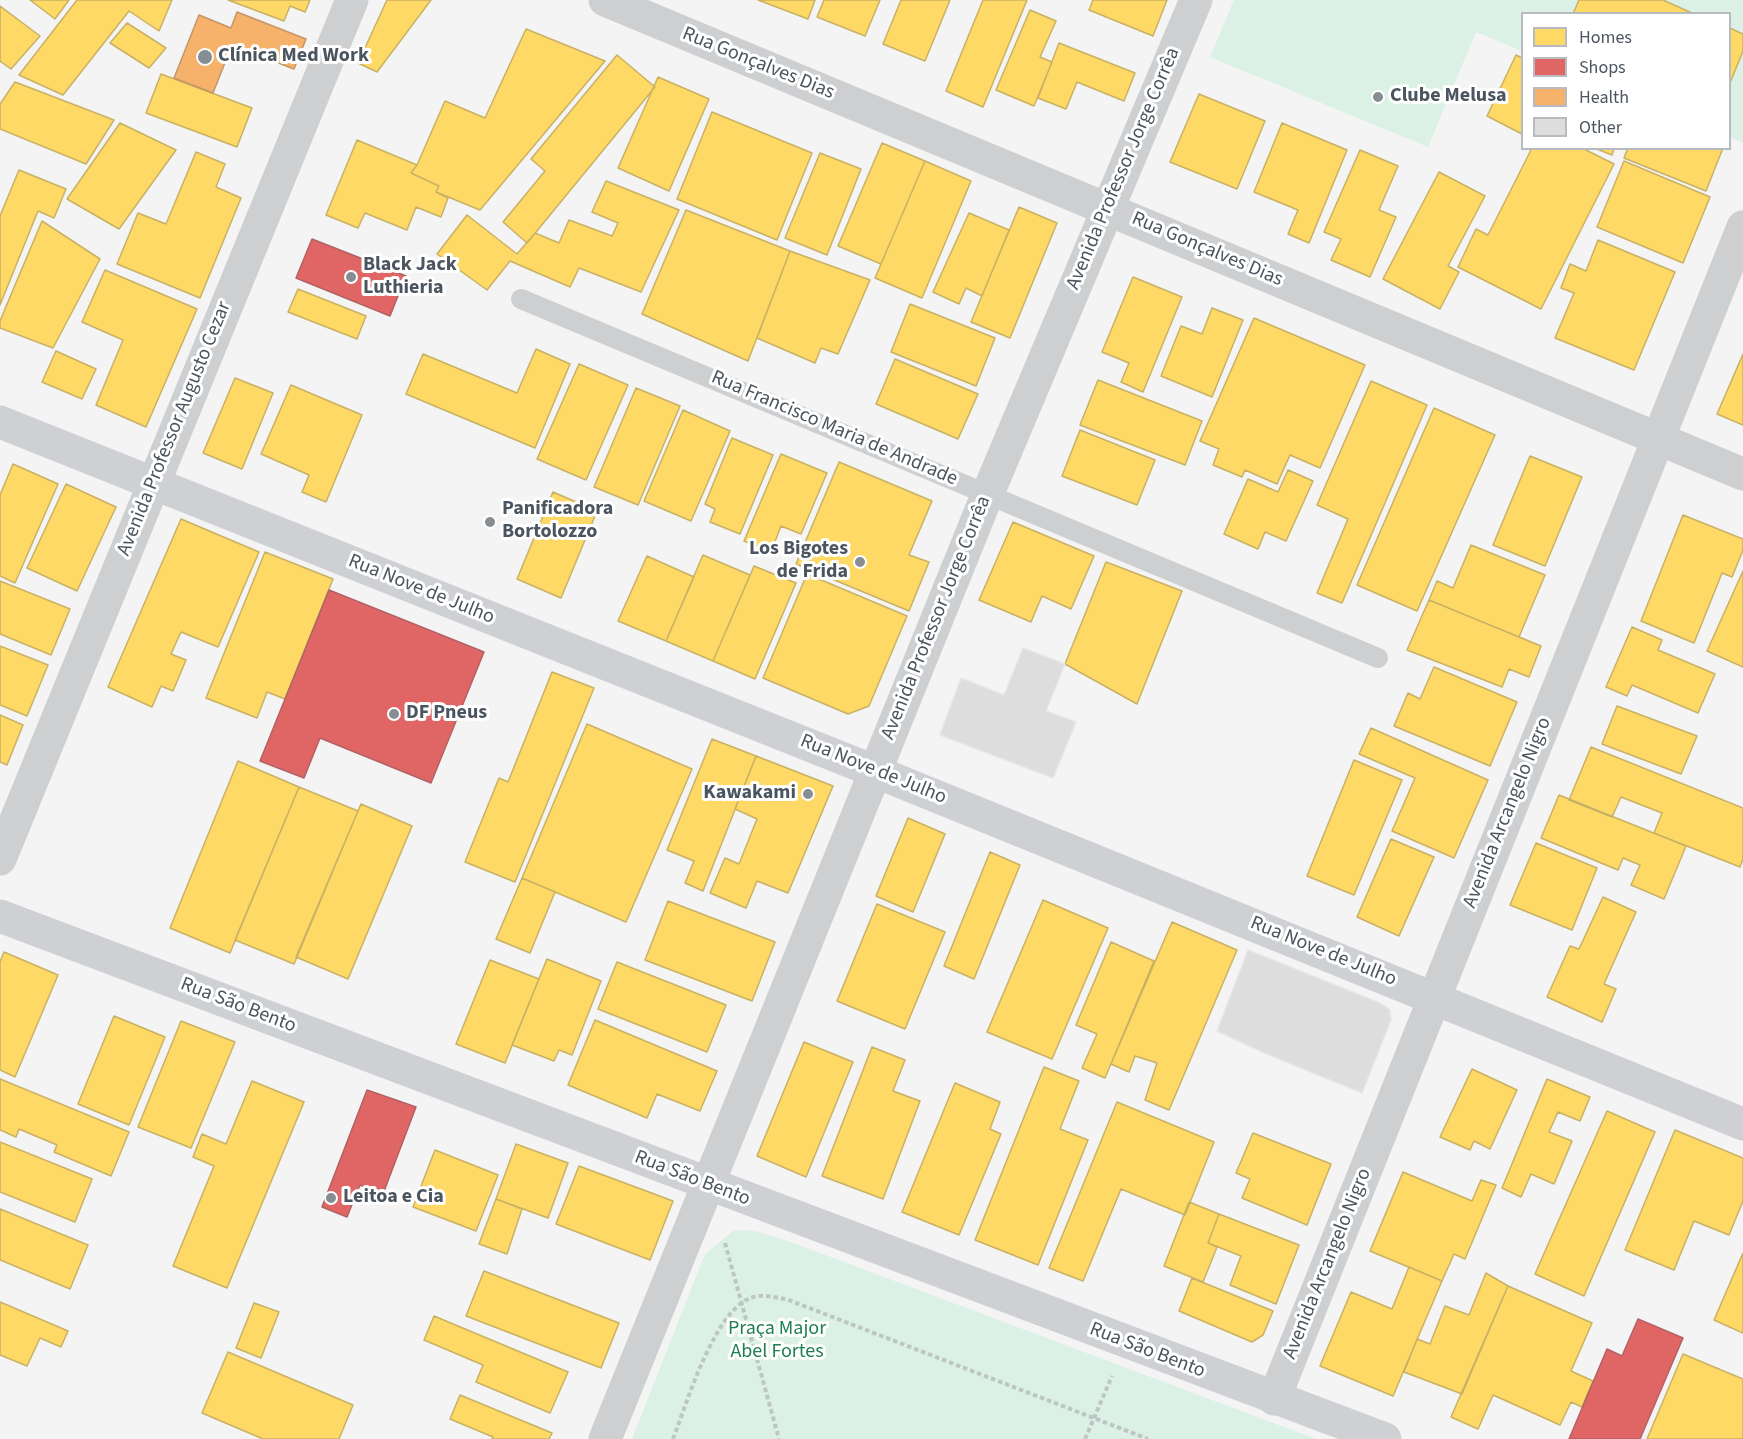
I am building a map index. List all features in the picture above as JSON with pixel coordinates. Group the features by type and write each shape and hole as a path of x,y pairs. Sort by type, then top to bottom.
{"street":[{"name":"Avenida Professor Augusto Cezar","path":"0,859 352,0"},
{"name":"Rua Gonçalves Dias","path":"604,0 1743,474"},
{"name":"Avenida Professor Jorge Corrêa","path":"605,1439 988,493 1196,0"},
{"name":"Avenida Arcangelo Nigro","path":"1274,1399 1743,227"},
{"name":"Rua Nove de Julho","path":"0,422 874,771 1743,1124"},
{"name":"Rua São Bento","path":"0,915 1274,1399 1385,1439"}],"lane":[{"name":"Rua Francisco Maria de Andrade","path":"521,299 1378,658"}],"path":[{"path":"709,1185 779,1439"},
{"path":"673,1439 720,1325 742,1302 758,1296 786,1299 1148,1439"},
{"path":"1085,1439 1126,1343"}],"green space":[{"name":"Clube Melusa","path":"1234,0 1743,0 1743,143 1731,137 1731,12 1521,12 1521,51 1476,32 1428,147 1210,57"},
{"name":"Praça Major Abel Fortes","path":"734,1230 756,1231 788,1241 1316,1439 632,1439 705,1254"}],"building: Homes":[{"path":"30,0 69,0 55,19"},
{"path":"77,0 172,0 159,31 129,11 63,95 19,75"},
{"path":"228,0 310,0 305,12 290,6 284,21"},
{"path":"387,0 431,0 377,72 358,63"},
{"path":"758,0 815,0 808,19"},
{"path":"824,0 880,0 865,36 817,17"},
{"path":"901,0 950,0 925,61 883,44"},
{"path":"983,0 1027,0 983,107 946,91"},
{"path":"1093,0 1167,0 1153,36 1089,10"},
{"path":"1579,0 1663,0 1690,12 1574,12"},
{"path":"0,6 40,36 11,69 0,61"},
{"path":"1030,10 1056,21 1040,57 1052,62 1034,106 996,90"},
{"path":"127,23 166,48 149,68 110,43"},
{"path":"1731,28 1743,34 1743,51 1731,81"},
{"path":"526,29 605,61 480,210 436,192 439,186 411,173 417,165 445,101 485,118"},
{"path":"1059,43 1135,73 1124,101 1077,82 1066,109 1038,98"},
{"path":"617,55 655,87 527,243 503,222 545,171 531,159"},
{"path":"1516,55 1521,58 1521,133 1487,116"},
{"path":"161,74 252,108 237,147 146,113"},
{"path":"658,77 709,99 669,191 618,168"},
{"path":"15,82 114,120 86,164 0,129 0,104"},
{"path":"1199,94 1265,121 1237,189 1170,162"},
{"path":"712,112 812,153 777,240 677,199"},
{"path":"120,123 176,150 119,229 67,199"},
{"path":"1282,123 1347,150 1309,243 1288,234 1298,210 1254,192"},
{"path":"357,140 417,165 411,173 439,186 436,192 448,198 441,217 416,207 407,230 365,213 358,228 326,215"},
{"path":"882,143 925,161 881,264 838,246"},
{"path":"1360,150 1398,166 1379,210 1396,217 1370,277 1331,260 1341,239 1324,232"},
{"path":"1531,150 1586,150 1614,164 1541,309 1458,267 1476,229 1488,235"},
{"path":"1599,150 1613,150 1612,155"},
{"path":"1627,150 1722,150 1706,191 1624,158"},
{"path":"196,152 225,164 216,187 241,198 200,298 117,264 138,213 166,224"},
{"path":"820,153 861,169 827,255 785,238"},
{"path":"925,161 971,181 922,298 875,278"},
{"path":"1624,161 1710,197 1683,263 1597,227"},
{"path":"19,170 66,189 54,218 38,211 0,305 0,216"},
{"path":"1439,172 1485,196 1448,266 1459,272 1440,309 1383,279"},
{"path":"606,181 679,210 641,292 579,268 570,287 510,261 487,290 437,254 467,215 517,254 535,233 559,243 569,220 612,236 618,223 592,212"},
{"path":"1019,207 1057,223 1010,338 971,322"},
{"path":"686,210 790,251 748,361 642,314"},
{"path":"969,213 1009,230 982,296 966,288 959,304 933,292"},
{"path":"42,221 100,259 53,348 0,328 0,321"},
{"path":"1598,240 1675,272 1634,370 1555,338 1574,293 1561,288 1570,264 1586,271"},
{"path":"790,251 870,280 838,354 821,348 815,363 757,338"},
{"path":"105,270 197,309 146,427 96,405 123,340 82,322"},
{"path":"1133,277 1182,297 1143,392 1121,382 1129,363 1102,352"},
{"path":"298,289 366,316 357,339 288,312"},
{"path":"910,304 995,338 976,386 891,352"},
{"path":"1212,308 1243,320 1212,397 1161,376 1181,326 1202,334"},
{"path":"1254,318 1365,365 1320,468 1290,455 1277,484 1245,470 1242,477 1213,465 1219,449 1200,441"},
{"path":"536,349 570,364 535,448 406,394 423,354 517,393"},
{"path":"56,351 96,369 82,399 42,382"},
{"path":"1743,354 1743,425 1717,414"},
{"path":"895,359 978,394 958,439 876,404"},
{"path":"579,364 628,385 586,480 537,459"},
{"path":"235,378 273,393 242,469 203,453"},
{"path":"1098,380 1202,421 1185,465 1080,425"},
{"path":"1371,381 1427,405 1342,603 1317,593 1348,519 1317,505"},
{"path":"291,385 362,415 326,502 302,492 309,475 261,454"},
{"path":"636,388 680,406 638,505 594,487"},
{"path":"1434,408 1495,435 1417,611 1357,585"},
{"path":"683,410 730,431 691,521 644,501"},
{"path":"1080,430 1155,460 1137,505 1062,476"},
{"path":"732,438 773,455 740,534 710,522 715,509 705,504"},
{"path":"781,454 827,473 801,534 781,526 771,552 744,541"},
{"path":"1530,456 1582,477 1545,566 1493,545"},
{"path":"839,462 932,501 909,555 929,562 909,611 796,564"},
{"path":"13,464 58,484 15,583 0,576 0,495"},
{"path":"1288,470 1313,481 1286,541 1265,532 1258,549 1224,534 1248,479 1278,492"},
{"path":"66,484 116,507 77,591 27,568"},
{"path":"553,492 597,511 561,598 517,579"},
{"path":"1683,515 1743,539 1743,550 1732,577 1722,573 1694,643 1641,621"},
{"path":"181,519 259,552 218,647 181,632 171,654 186,660 173,691 161,686 152,707 108,687"},
{"path":"1013,522 1094,556 1071,609 1042,596 1031,622 979,600"},
{"path":"1471,545 1545,575 1519,637 1429,600 1437,581 1453,588"},
{"path":"265,552 333,579 285,699 267,692 257,718 206,698"},
{"path":"703,555 750,575 713,661 666,641"},
{"path":"647,556 694,577 666,641 618,621"},
{"path":"1106,562 1182,591 1137,704 1065,664"},
{"path":"754,566 796,583 755,679 713,661"},
{"path":"1743,571 1743,667 1707,651"},
{"path":"807,574 907,616 869,706 848,714 763,678"},
{"path":"0,581 70,609 51,655 0,634"},
{"path":"1429,600 1541,646 1529,677 1509,669 1502,687 1407,650"},
{"path":"1632,627 1662,640 1658,650 1715,674 1698,713 1632,685 1627,696 1606,687"},
{"path":"0,646 48,665 27,716 0,705"},
{"path":"1434,667 1517,702 1490,766 1394,726 1408,693 1420,699"},
{"path":"552,672 594,688 515,882 465,862 499,778 508,782"},
{"path":"1617,706 1697,736 1681,774 1602,744"},
{"path":"0,715 23,725 7,765 0,762"},
{"path":"587,724 692,769 626,922 522,878"},
{"path":"1371,728 1488,780 1454,858 1392,831 1415,778 1359,754"},
{"path":"712,739 756,756 703,891 685,883 694,861 667,850"},
{"path":"1591,747 1743,808 1743,859 1740,867 1654,833 1662,813 1621,797 1612,817 1569,800"},
{"path":"756,756 833,786 788,893 757,881 746,908 710,893 725,858 739,864 757,819 735,809"},
{"path":"1354,760 1402,780 1354,895 1307,876"},
{"path":"238,761 299,787 230,953 170,928"},
{"path":"299,787 358,811 294,964 235,940"},
{"path":"1559,795 1686,846 1664,899 1631,885 1640,865 1623,858 1618,870 1541,838"},
{"path":"361,804 412,826 348,979 296,957"},
{"path":"908,818 945,834 913,912 876,896"},
{"path":"1391,839 1434,857 1399,936 1357,917"},
{"path":"1536,843 1597,868 1572,930 1510,905"},
{"path":"990,852 1020,865 974,979 944,966"},
{"path":"522,878 555,892 530,953 496,939"},
{"path":"1603,897 1636,912 1604,984 1616,989 1602,1022 1547,997 1570,946 1579,949"},
{"path":"1043,900 1108,928 1052,1059 987,1032"},
{"path":"668,901 775,942 752,1001 645,960"},
{"path":"877,904 945,932 905,1029 837,1001"},
{"path":"1172,922 1237,950 1169,1110 1145,1100 1157,1063 1135,1056 1129,1072 1111,1064"},
{"path":"1111,942 1154,961 1105,1078 1082,1068 1097,1034 1076,1025"},
{"path":"4,952 58,975 15,1077 0,1070 0,962"},
{"path":"547,959 601,981 572,1055 559,1050 554,1061 512,1045"},
{"path":"490,960 539,979 505,1063 456,1044"},
{"path":"617,962 726,1005 707,1052 598,1009"},
{"path":"114,1016 165,1037 129,1125 78,1104"},
{"path":"595,1020 717,1071 700,1111 657,1094 647,1118 568,1085"},
{"path":"181,1021 235,1042 191,1148 138,1127"},
{"path":"804,1042 853,1062 806,1177 757,1156"},
{"path":"872,1047 905,1060 893,1091 920,1101 883,1199 822,1176"},
{"path":"1044,1067 1079,1081 1060,1129 1088,1140 1038,1265 975,1240"},
{"path":"1472,1069 1517,1090 1490,1149 1474,1141 1470,1150 1440,1137"},
{"path":"0,1079 129,1132 111,1176 54,1152 57,1145 19,1129 16,1137 0,1130"},
{"path":"1547,1079 1590,1097 1580,1121 1558,1112 1549,1132 1572,1141 1554,1184 1531,1174 1521,1197 1502,1188"},
{"path":"252,1081 304,1102 227,1288 173,1266 214,1166 193,1157 202,1134 226,1144"},
{"path":"955,1083 1000,1102 990,1129 1001,1134 959,1235 902,1212"},
{"path":"1117,1102 1214,1142 1185,1215 1121,1189 1083,1281 1049,1268"},
{"path":"1607,1111 1655,1132 1584,1296 1535,1274"},
{"path":"1675,1130 1743,1158 1743,1201 1729,1235 1694,1221 1674,1270 1625,1250"},
{"path":"1253,1133 1331,1164 1307,1225 1242,1198 1250,1179 1236,1173"},
{"path":"0,1142 92,1179 75,1222 0,1192"},
{"path":"516,1144 568,1163 548,1218 496,1199"},
{"path":"435,1150 498,1175 476,1231 413,1207"},
{"path":"579,1166 673,1201 650,1260 556,1224"},
{"path":"1403,1172 1472,1201 1481,1180 1496,1185 1465,1259 1454,1254 1442,1281 1370,1251"},
{"path":"496,1199 522,1209 507,1254 479,1244"},
{"path":"1189,1202 1219,1214 1208,1243 1217,1247 1203,1282 1164,1266"},
{"path":"0,1209 88,1245 70,1289 0,1260"},
{"path":"1219,1214 1299,1245 1276,1304 1230,1285 1241,1256 1208,1243"},
{"path":"1743,1253 1743,1333 1714,1320"},
{"path":"1409,1267 1442,1281 1393,1396 1320,1366 1351,1292 1392,1309"},
{"path":"484,1271 619,1323 601,1368 466,1316"},
{"path":"1486,1273 1508,1286 1462,1394 1404,1372 1417,1339 1430,1344 1445,1306 1469,1315"},
{"path":"1192,1278 1273,1311 1263,1335 1252,1342 1179,1311"},
{"path":"1508,1286 1592,1323 1571,1371 1593,1381 1582,1407 1571,1402 1560,1425 1493,1395 1478,1429 1451,1417"},
{"path":"0,1302 68,1331 61,1347 40,1338 27,1366 0,1355"},
{"path":"254,1303 279,1312 261,1358 236,1348"},
{"path":"434,1316 568,1372 550,1413 476,1382 483,1365 424,1340"},
{"path":"228,1352 353,1405 339,1439 263,1439 202,1413"},
{"path":"1683,1354 1743,1379 1743,1439 1647,1439"},
{"path":"460,1395 552,1433 549,1439 492,1439 493,1437 450,1419"}],"building: Shops":[{"name":"Black Jack Luthieria","path":"312,239 406,276 390,316 296,278"},
{"path":"329,590 484,652 431,783 320,738 304,778 260,761"},
{"path":"367,1090 416,1107 383,1194 360,1185 347,1217 322,1207"},
{"path":"1638,1319 1683,1338 1640,1439 1569,1439 1607,1349 1622,1356"}],"building: Health":[{"name":"Clínica Med Work","path":"237,12 306,39 294,69 232,45 213,93 174,78 199,15 231,28"}],"building: Other":[{"path":"1023,648 1065,664 1046,711 1076,722 1053,778 940,735 961,678 1004,695"},
{"path":"1248,950 1380,1003 1390,1010 1391,1020 1362,1093 1217,1031"}],"place":[{"name":"Clínica Med Work","path":"205,57"},
{"name":"Clube Melusa","path":"1378,97"},
{"name":"Black Jack Luthieria","path":"351,277"},
{"name":"Panificadora Bortolozzo","path":"490,522"},
{"name":"Los Bigotes de Frida","path":"860,562"},
{"name":"DF Pneus","path":"394,714"},
{"name":"Kawakami","path":"808,794"},
{"name":"Leitoa e Cia","path":"331,1198"}]}
